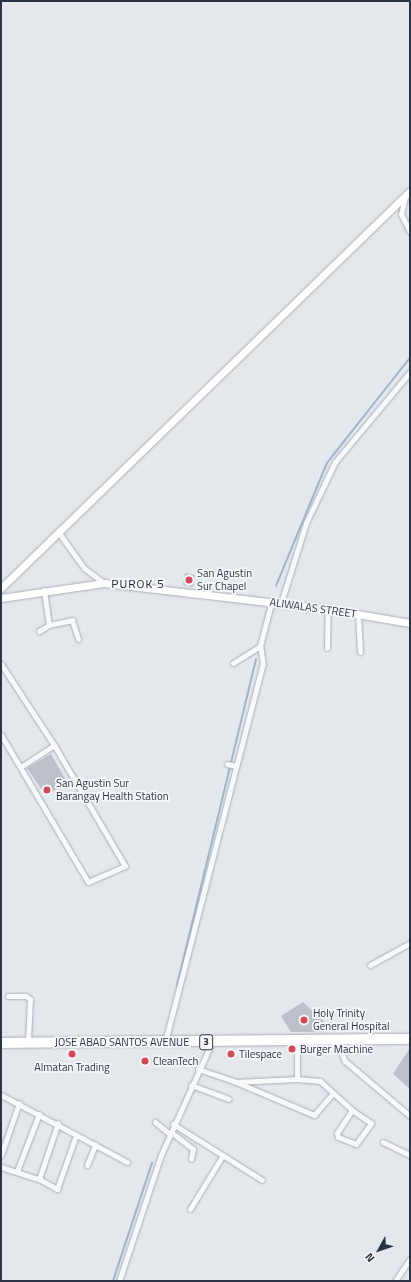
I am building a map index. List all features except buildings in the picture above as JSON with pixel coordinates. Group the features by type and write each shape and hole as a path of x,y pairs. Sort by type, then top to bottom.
{"highway":[{"name":"JOSE ABAD SANTOS AVENUE","path":"1,1043 410,1039"}],"street":[{"path":"408,194 401,214 410,232"},
{"path":"1,588 408,194"},
{"path":"281,603 306,523 335,462 410,372"},
{"path":"59,533 84,568 104,583"},
{"name":"ALIWALAS STREET","path":"1,598 44,590 104,583 271,604 281,603 328,609 410,623"},
{"path":"44,590 49,625"},
{"path":"165,1042 235,766 263,664 260,646 271,604"},
{"path":"327,648 328,609"},
{"path":"358,614 360,652"},
{"path":"39,631 49,625 72,620 78,639"},
{"path":"233,663 260,646"},
{"path":"1,664 54,745 125,866 88,882 22,766 1,735"},
{"path":"22,766 54,745"},
{"path":"227,764 235,766"},
{"path":"370,965 410,943"},
{"path":"8,996 26,996 32,1003 28,1042"},
{"path":"336,1039 345,1060 410,1116"},
{"path":"297,1040 297,1079"},
{"path":"119,1281 173,1124 198,1068 212,1042"},
{"path":"198,1068 236,1082 314,1115 333,1093"},
{"path":"236,1082 297,1079 320,1081 352,1110 371,1123 356,1144 338,1137 337,1133 352,1110"},
{"path":"191,1085 229,1099"},
{"path":"1,1095 58,1123 76,1135 127,1162"},
{"path":"1,1155 19,1104"},
{"path":"17,1171 39,1114"},
{"path":"155,1122 193,1149 191,1159"},
{"path":"39,1179 58,1123"},
{"path":"173,1124 262,1180"},
{"path":"1,1167 39,1179 51,1188 59,1189 76,1135"},
{"path":"384,1142 410,1155"},
{"path":"87,1165 95,1145"},
{"path":"190,1209 223,1155"},
{"path":"395,1281 410,1259"}],"waterway":[{"path":"276,586 327,463 410,358"},
{"path":"177,986 256,659"},
{"path":"113,1281 152,1163"}],"place":[{"name":"San Agustin Sur Chapel","path":"189,580"},
{"name":"San Agustin Sur Barangay Health Station","path":"47,790"},
{"name":"Holy Trinity General Hospital","path":"304,1020"},
{"name":"Burger Machine","path":"292,1049"},
{"name":"Almatan Trading","path":"72,1054"},
{"name":"Tilespace","path":"231,1054"},
{"name":"CleanTech","path":"145,1061"}],"district":[{"name":"PUROK 5","path":"138,584"}]}
